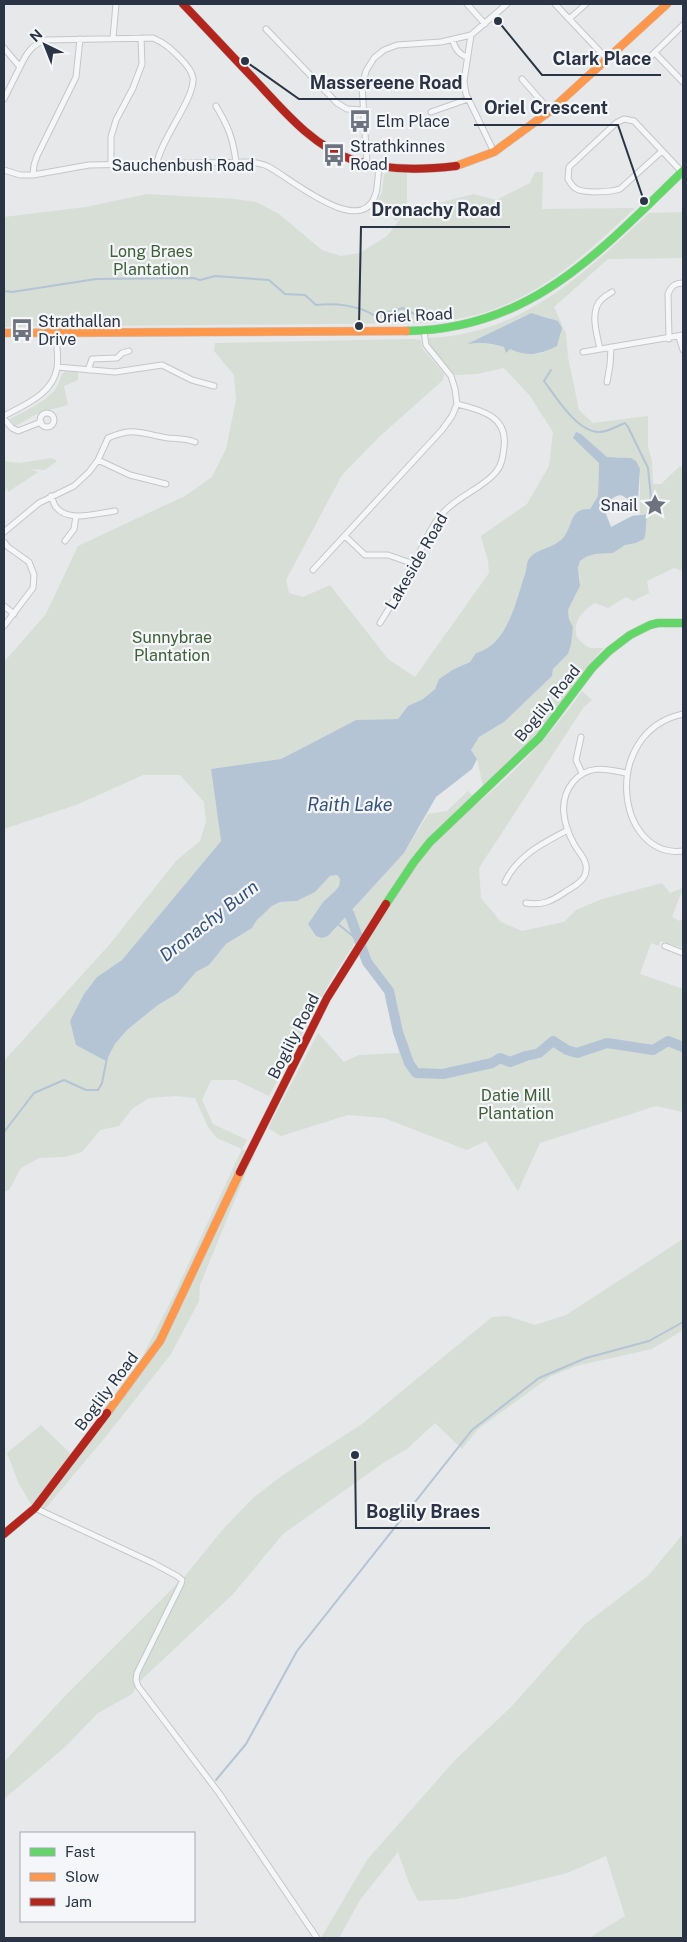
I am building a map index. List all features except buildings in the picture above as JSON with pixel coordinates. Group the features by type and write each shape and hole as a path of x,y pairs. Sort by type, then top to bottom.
{"main road":[{"path":"183,4 276,103 309,135 339,154 368,164 404,169 432,169 465,164 494,152 550,111 667,4"},
{"name":"Oriel Road","path":"4,333 424,330 457,327 492,318 536,298 581,266 683,172"},
{"name":"Boglily Road","path":"4,1534 35,1508 126,1389 160,1341 197,1265 250,1147 291,1071 326,998 364,938 430,842 540,738 601,658 620,641 640,629 658,623 683,623"}],"street":[{"path":"114,38 116,4"},
{"path":"467,4 485,24"},
{"path":"368,164 362,86 366,71 374,58 384,50 397,45 453,40 471,35 507,4"},
{"path":"555,4 607,59"},
{"path":"569,19 586,4"},
{"path":"649,58 683,25"},
{"path":"266,29 337,103 347,109 364,110"},
{"path":"471,35 464,80 468,100 494,152"},
{"path":"33,175 37,156 76,77 80,38"},
{"path":"4,99 27,53 40,42 80,38 153,38 165,43 186,65 192,78 190,93 159,152 157,163"},
{"path":"111,164 111,137 116,120 133,88 142,64 141,38"},
{"path":"453,40 454,46 463,56 467,57"},
{"path":"4,48 20,67"},
{"path":"655,52 683,82"},
{"path":"522,79 550,111"},
{"path":"431,112 468,100"},
{"path":"216,106 233,140 236,162"},
{"path":"662,151 618,190 582,192 574,188 568,179 569,167 620,120 629,119 634,121 683,172"},
{"name":"Sauchenbush Road","path":"4,170 20,175 33,175 89,165 251,162 268,166 331,206 344,211 360,210 368,206 376,194 379,166"},
{"path":"669,339 668,294 671,287 683,282"},
{"path":"600,349 595,324 596,310 601,300 612,292"},
{"path":"313,570 442,430 452,416 457,404 449,377 426,345 424,330"},
{"path":"41,422 18,431 12,428 4,418 42,394 54,380 57,366 56,332"},
{"path":"583,352 681,336 683,350"},
{"path":"607,382 611,347"},
{"path":"88,370 92,359 117,358 122,353 129,351"},
{"path":"57,366 115,372 162,365 192,380 214,386"},
{"name":"Lakeside Road","path":"380,624 414,564 422,545 442,513 459,498 496,472 503,459 505,438 501,426 491,414 480,409 457,404"},
{"path":"4,532 39,502 74,486 89,472 98,460 108,438 123,431 140,432 169,438 183,438 195,442"},
{"path":"98,460 130,475 166,484"},
{"path":"51,496 56,507 64,514 76,516 115,511"},
{"path":"65,541 74,529 76,516"},
{"path":"345,536 365,554 388,555 414,564"},
{"path":"4,542 29,562 34,575 33,588 4,626"},
{"path":"4,606 14,614"},
{"path":"683,714 666,719 648,732 636,747 626,773 628,804 634,821 641,831 652,844 660,848 683,852"},
{"path":"581,736 576,760 582,773"},
{"path":"526,904 537,905 550,902 579,884 586,872 586,862 574,844 563,811 564,801 571,784 582,773 603,769 626,773"},
{"path":"505,882 510,872 537,846 568,830"},
{"path":"665,946 683,953"},
{"path":"35,1508 153,1563 182,1580 137,1673 136,1680 138,1686 220,1792 317,1938"}],"green space":[{"name":"Long Braes Plantation","path":"389,171 407,173 407,211 474,194 496,200 530,183 535,172 543,172 542,209 635,208 573,263 539,287 493,309 456,319 427,323 4,327 4,217 86,207 147,194 235,199 256,202 279,214 322,250 341,256 360,253 387,236 404,214 396,221 378,201 382,192 384,175"},
{"name":"Sunnybrae Plantation","path":"683,212 683,258 608,259 554,307 566,334 568,357 579,410 593,423 648,416 648,447 652,461 653,484 661,484 680,466 683,469 683,571 674,568 647,581 649,593 633,601 626,597 608,608 595,603 583,613 577,622 577,637 590,648 603,648 532,741 483,786 477,759 471,750 473,744 512,714 552,676 553,669 568,654 573,627 569,619 568,610 577,593 580,580 578,568 580,561 595,554 613,553 625,545 641,541 645,531 648,515 640,514 640,469 622,457 607,457 581,434 576,433 583,447 599,463 598,496 590,509 583,509 575,514 567,532 560,541 529,559 514,608 496,641 476,653 470,662 454,669 439,679 435,689 423,699 408,706 398,719 356,720 281,759 211,769 221,841 122,960 97,977 84,994 106,1061 115,1044 127,1030 158,1005 178,993 196,972 209,965 226,944 252,928 257,920 272,906 280,902 297,901 315,892 330,876 337,875 340,879 339,886 323,902 308,924 328,936 404,853 428,814 447,811 468,791 473,796 419,848 333,976 269,1096 236,1080 211,1080 202,1100 213,1124 247,1140 242,1149 217,1138 208,1127 195,1098 175,1096 149,1098 132,1109 119,1126 100,1130 82,1152 64,1157 39,1158 21,1168 9,1190 4,1192 4,1061 110,944 176,861 200,841 206,822 204,802 180,775 143,775 76,805 4,829 4,662 46,614 78,546 185,496 212,477 226,449 236,400 234,375 214,351 215,343 413,339 421,340 422,348 444,374 443,380 379,437 342,475 286,580 289,593 303,597 330,585 388,659 415,677 489,573 488,561 481,536 527,504 549,466 553,432 530,396 504,368 477,374 455,375 428,344 429,338 463,334 494,325 523,313 576,278 649,213","holes":["531,313 550,318 561,335 555,344 542,353 529,354 495,345 469,343"]},
{"path":"65,371 78,372 78,380 64,386 68,405 41,412 15,426 10,419 49,396 56,389"},
{"path":"52,458 57,461 45,470 30,469 38,472 8,492 7,486 4,495 4,461 19,463"},
{"name":"Datie Mill Plantation","path":"582,691 592,700 583,708 479,868 481,898 501,922 522,931 564,922 576,910 602,899 662,883 670,893 683,888 672,917 680,921 683,918 683,948 660,941 659,946 651,943 640,974 683,989 683,1112 656,1106 540,1143 518,1191 486,1141 467,1150 384,1118 348,1115 281,1136 268,1128 318,1033 344,1062 359,1055 399,1053 388,998 388,984 368,962 362,947 408,877 439,838 506,779 551,731"},
{"path":"242,1149 255,1154 200,1285 199,1301 171,1354 45,1509 40,1507 151,1360 143,1355 173,1297"},
{"path":"683,1239 683,1330 652,1349 576,1366 551,1376 478,1429 462,1449 435,1423 407,1449 386,1461 283,1534 233,1594 138,1683 132,1694 98,1713 65,1747 4,1799 4,1762 64,1697 185,1576 224,1528 253,1498 283,1475 362,1424 492,1317 507,1316 535,1325 566,1315"},
{"path":"41,1425 72,1455 32,1506 19,1484 7,1453"},
{"path":"683,1534 683,1938 589,1938 625,1916 606,1856 567,1873 507,1888 457,1899 418,1901 409,1883 398,1852 360,1900 339,1938 321,1938 367,1860 455,1760 511,1707 584,1625 648,1576"}],"water":[{"path":"531,313 558,321 562,328 557,346 539,353 528,354 510,349 506,353 504,347 490,344 467,344"},
{"name":"Raith Lake","path":"576,432 581,434 607,457 631,458 636,461 640,469 638,499 632,500 621,495 606,504 606,514 611,527 632,516 648,514 644,539 625,545 613,553 595,554 580,561 578,568 580,586 568,610 569,619 573,627 571,644 568,654 553,669 552,676 504,722 479,737 471,750 477,759 472,769 436,797 404,853 328,936 322,938 316,936 308,924 323,902 339,886 340,879 337,875 330,876 315,892 297,901 280,902 272,906 257,920 252,928 226,944 209,965 196,972 178,993 158,1005 127,1030 115,1044 106,1061 76,1045 70,1021 84,994 97,977 122,960 221,841 211,769 281,759 356,720 398,719 408,706 423,699 435,689 439,679 454,669 470,662 476,653 496,641 514,608 526,572 527,562 531,556 562,539 575,515 583,510 590,509 598,496 599,463 573,438"}],"waterway":[{"path":"4,291 12,292 96,279 194,278 200,280 215,276 269,280 285,294 305,295 316,305 347,306 362,309 375,316 403,308 418,316"},
{"path":"551,370 544,381 568,413 583,426 599,432 625,423 628,427 648,468 651,497 647,516"},
{"path":"349,913 367,962 389,991 398,1032 409,1063 416,1073 443,1074 492,1063 500,1058 510,1062 539,1053 553,1041 567,1050 577,1053 607,1043 653,1050 668,1041 683,1047"},
{"path":"338,924 359,941"},
{"name":"Dronachy Burn","path":"4,1132 34,1093 64,1080 86,1090 98,1090 102,1083 107,1058"},
{"path":"216,1780 246,1744 297,1651 472,1430 539,1378 586,1358 649,1341 683,1322"}],"traffic: fast":[{"path":"406,331 450,327 490,317 527,301 560,281 592,257 683,171"},
{"path":"386,904 430,842 539,738 592,668 609,651 630,635 650,625 658,623 683,623"}],"traffic: slow":[{"path":"456,166 494,152 550,111 667,4"},
{"path":"4,333 406,331"},
{"path":"107,1413 160,1341 240,1172"}],"traffic: jam":[{"path":"183,4 287,115 324,146 353,160 391,168 417,169 456,166"},
{"path":"240,1172 327,998 386,904"},
{"path":"4,1534 35,1508 107,1413"}],"place":[{"name":"Clark Place","path":"498,21"},
{"name":"Massereene Road","path":"245,61"},
{"name":"Elm Place","path":"360,121"},
{"name":"Strathkinnes Road","path":"334,155"},
{"name":"Oriel Crescent","path":"644,201"},
{"name":"Dronachy Road","path":"359,326"},
{"name":"Strathallan Drive","path":"22,330"},
{"name":"Snail","path":"655,505"},
{"name":"Boglily Braes","path":"355,1455"}]}
